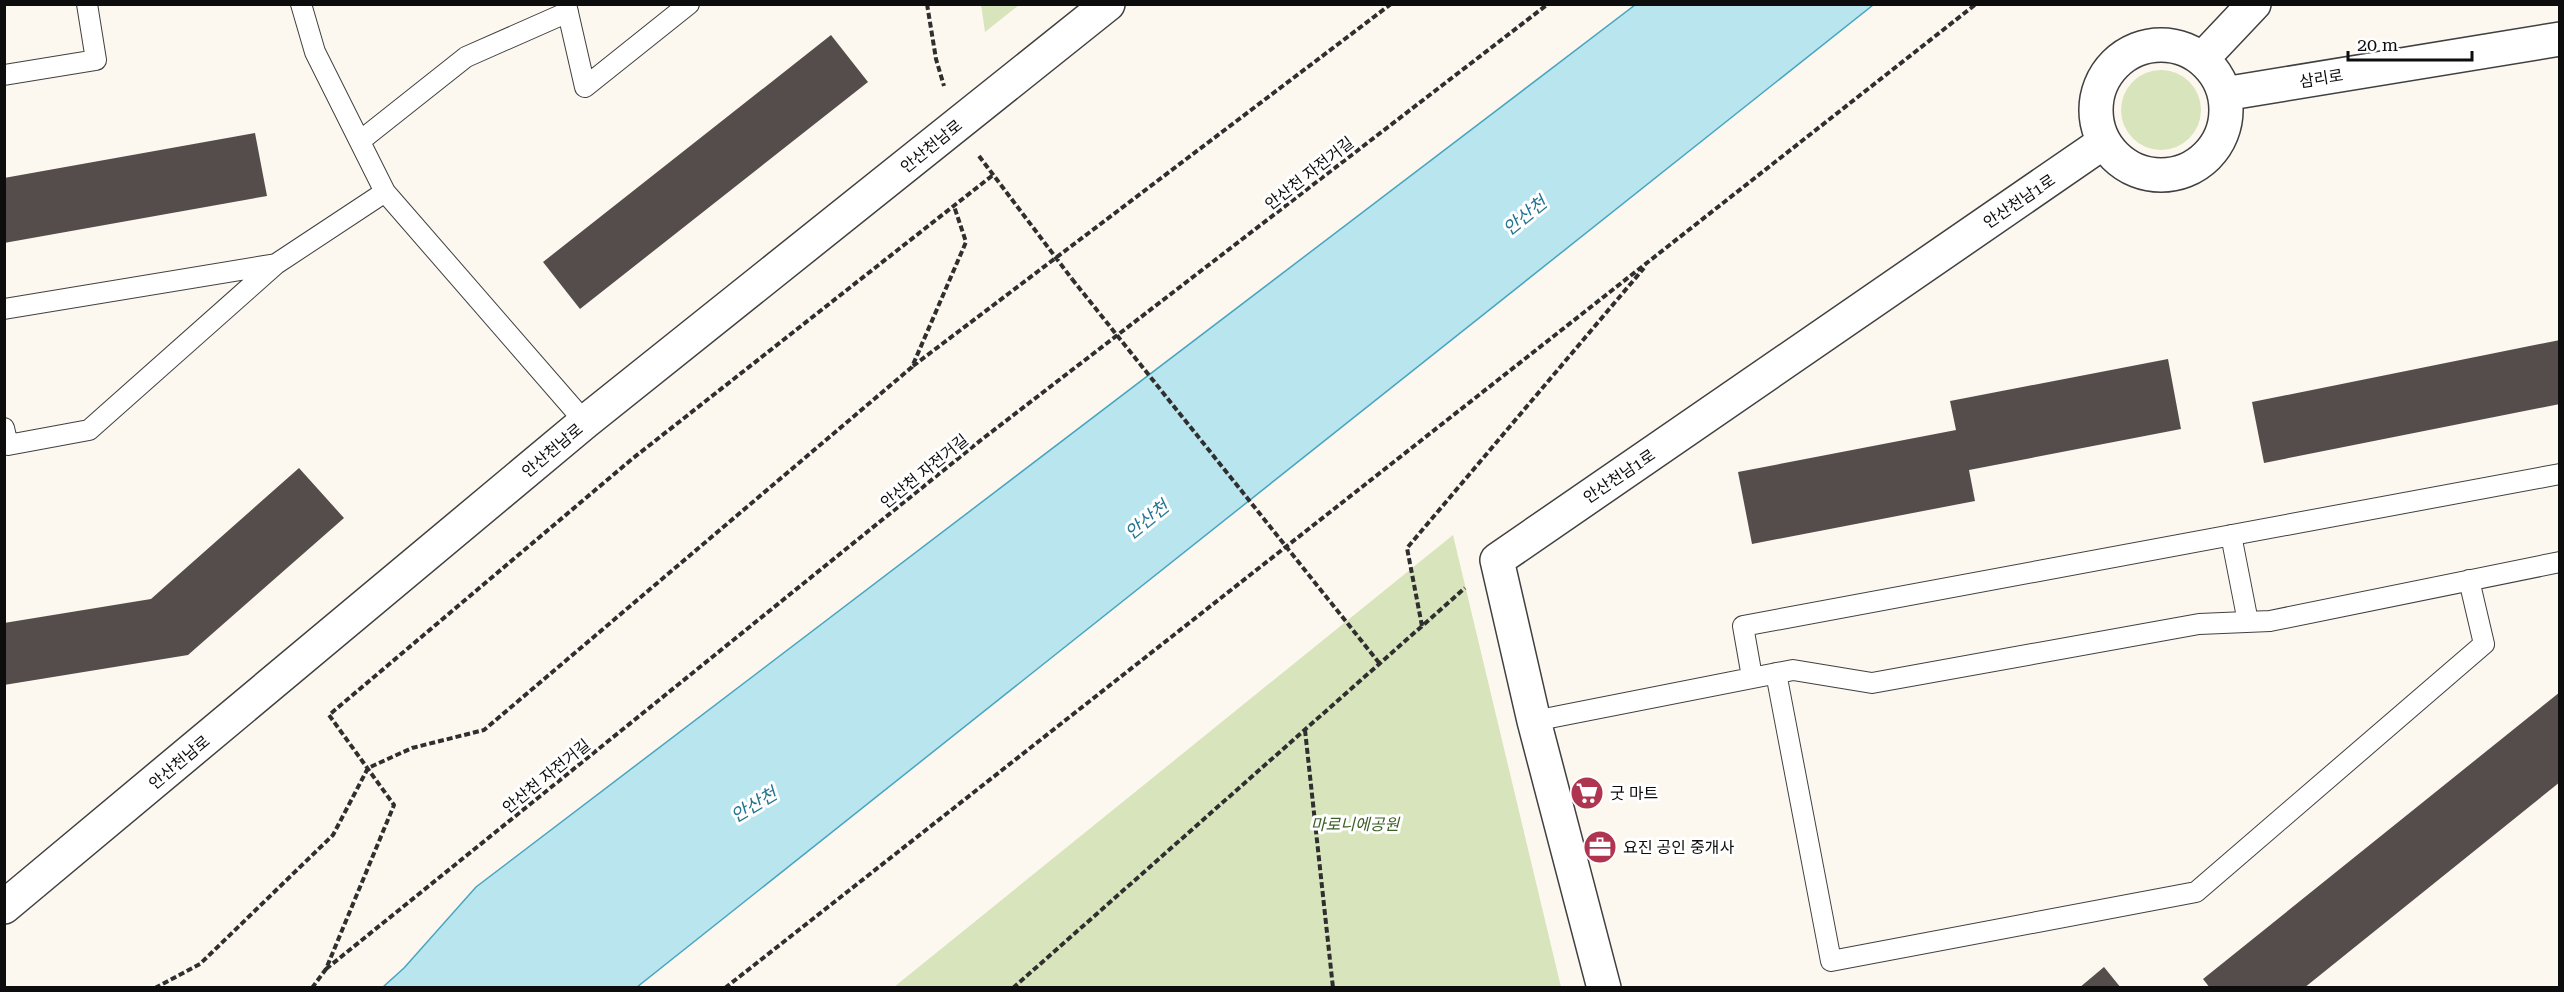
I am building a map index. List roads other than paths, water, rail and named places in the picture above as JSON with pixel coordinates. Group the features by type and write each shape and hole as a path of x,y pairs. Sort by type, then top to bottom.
{"street":[{"name":"안산천남로","path":"4,908 585,422 1108,4"},
{"path":"2202,60 2254,4"},
{"name":"삼리로","path":"2224,94 2559,39"},
{"path":"2149,45 2170,45 2190,51 2202,60 2219,79 2224,94 2226,118 2220,138 2208,155 2192,167 2172,174 2152,174 2133,168 2116,157 2104,142 2096,121 2096,101 2102,82 2114,65 2130,53 2149,45"},
{"name":"안산천남1로","path":"1534,722 1497,560 2104,142"},
{"path":"1534,722 1604,987"}],"lane":[{"path":"4,75 96,60 87,4"},
{"path":"301,4 315,52 385,192 585,422"},
{"path":"360,141 466,57 567,8 585,87 690,4"},
{"path":"4,428 8,445 89,430 276,264 385,192"},
{"path":"4,309 276,264"},
{"path":"1752,677 1743,626 2559,474"},
{"path":"2231,535 2248,622"},
{"path":"1534,722 1793,669 1872,683 2199,624 2270,621 2559,562"},
{"path":"1776,673 1831,961 2196,892 2484,644 2469,580"}],"water":[{"name":"안산천","path":"1635,5 1873,5 637,987 383,987 404,968 476,887"}],"place":[{"name":"굿 마트","path":"1587,793"},
{"name":"요진 공인 중개사","path":"1600,847"}],"park label":[{"name":"마로니에공원","path":"1355,824"}]}
